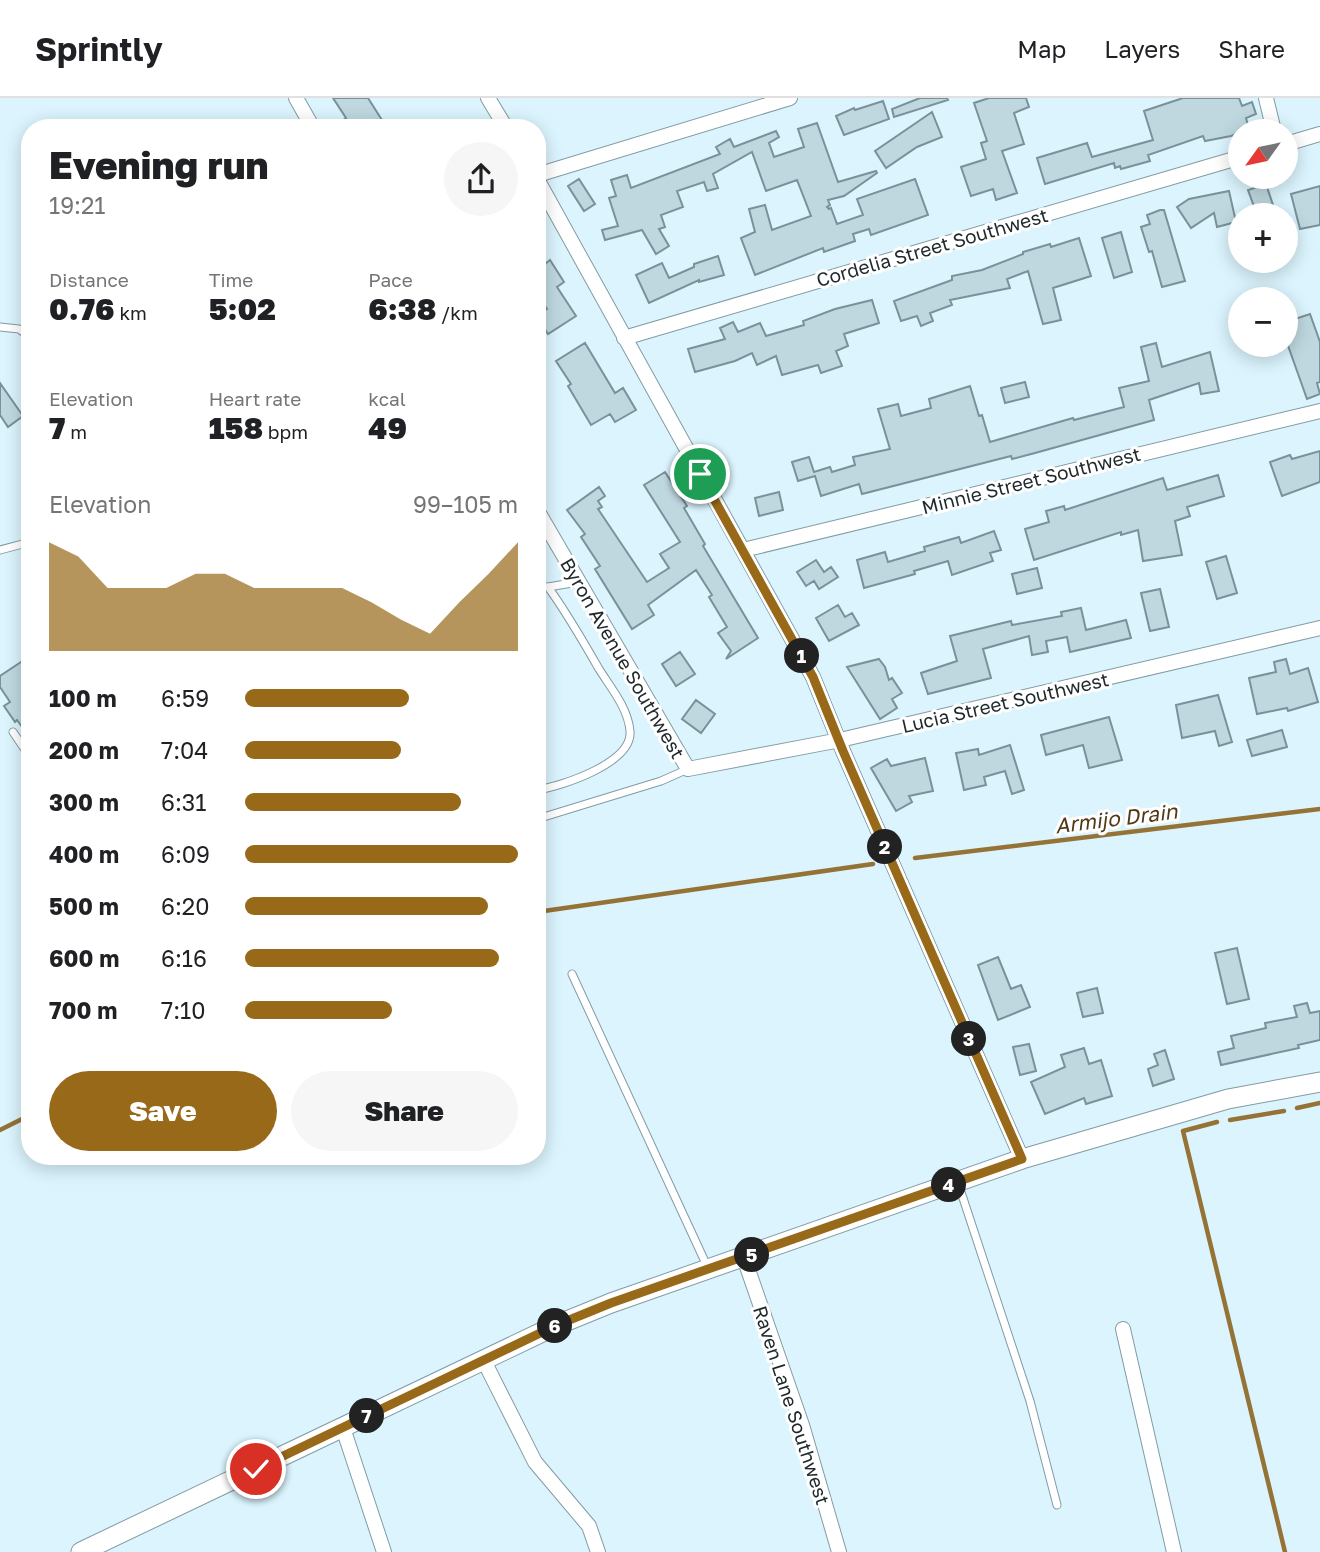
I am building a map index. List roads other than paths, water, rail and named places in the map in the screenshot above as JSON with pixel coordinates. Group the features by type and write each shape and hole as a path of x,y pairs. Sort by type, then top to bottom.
{"street":[{"path":"296,98 308,119"},
{"path":"488,98 501,119"},
{"path":"546,174 790,98"},
{"path":"1266,98 1271,119"},
{"path":"1298,140 1320,134"},
{"name":"Cordelia Street Southwest","path":"624,338 1228,161"},
{"path":"546,194 813,677 1022,1159"},
{"name":"Minnie Street Southwest","path":"743,550 1320,411"},
{"name":"Byron Avenue Southwest","path":"546,526 688,769"},
{"name":"Lucia Street Southwest","path":"688,769 840,740 1320,628"},
{"path":"81,1552 600,1307 1022,1159 1228,1099 1320,1082"},
{"name":"Raven Lane Southwest","path":"744,1258 802,1426 839,1552"},
{"path":"1123,1329 1174,1552"},
{"path":"484,1361 535,1462 589,1526 598,1552"},
{"path":"343,1428 384,1552"}],"lane":[{"path":"0,327 21,330"},
{"path":"0,550 21,544"},
{"path":"546,787 604,767 619,757 631,734 625,713 563,607 548,587 578,581"},
{"path":"13,732 21,744"},
{"path":"546,816 661,781 688,769"},
{"path":"572,974 709,1269"},
{"path":"957,1182 1031,1401 1057,1505"}],"waterway":[{"name":"Armijo Drain","path":"915,858 1320,809"},
{"name":"Armijo Drain","path":"546,911 873,864"},
{"path":"1297,1108 1320,1103"},
{"path":"1230,1120 1284,1111"},
{"name":"Armijo Drain","path":"0,1130 21,1120"},
{"path":"1217,1122 1183,1131 1285,1552"}]}
